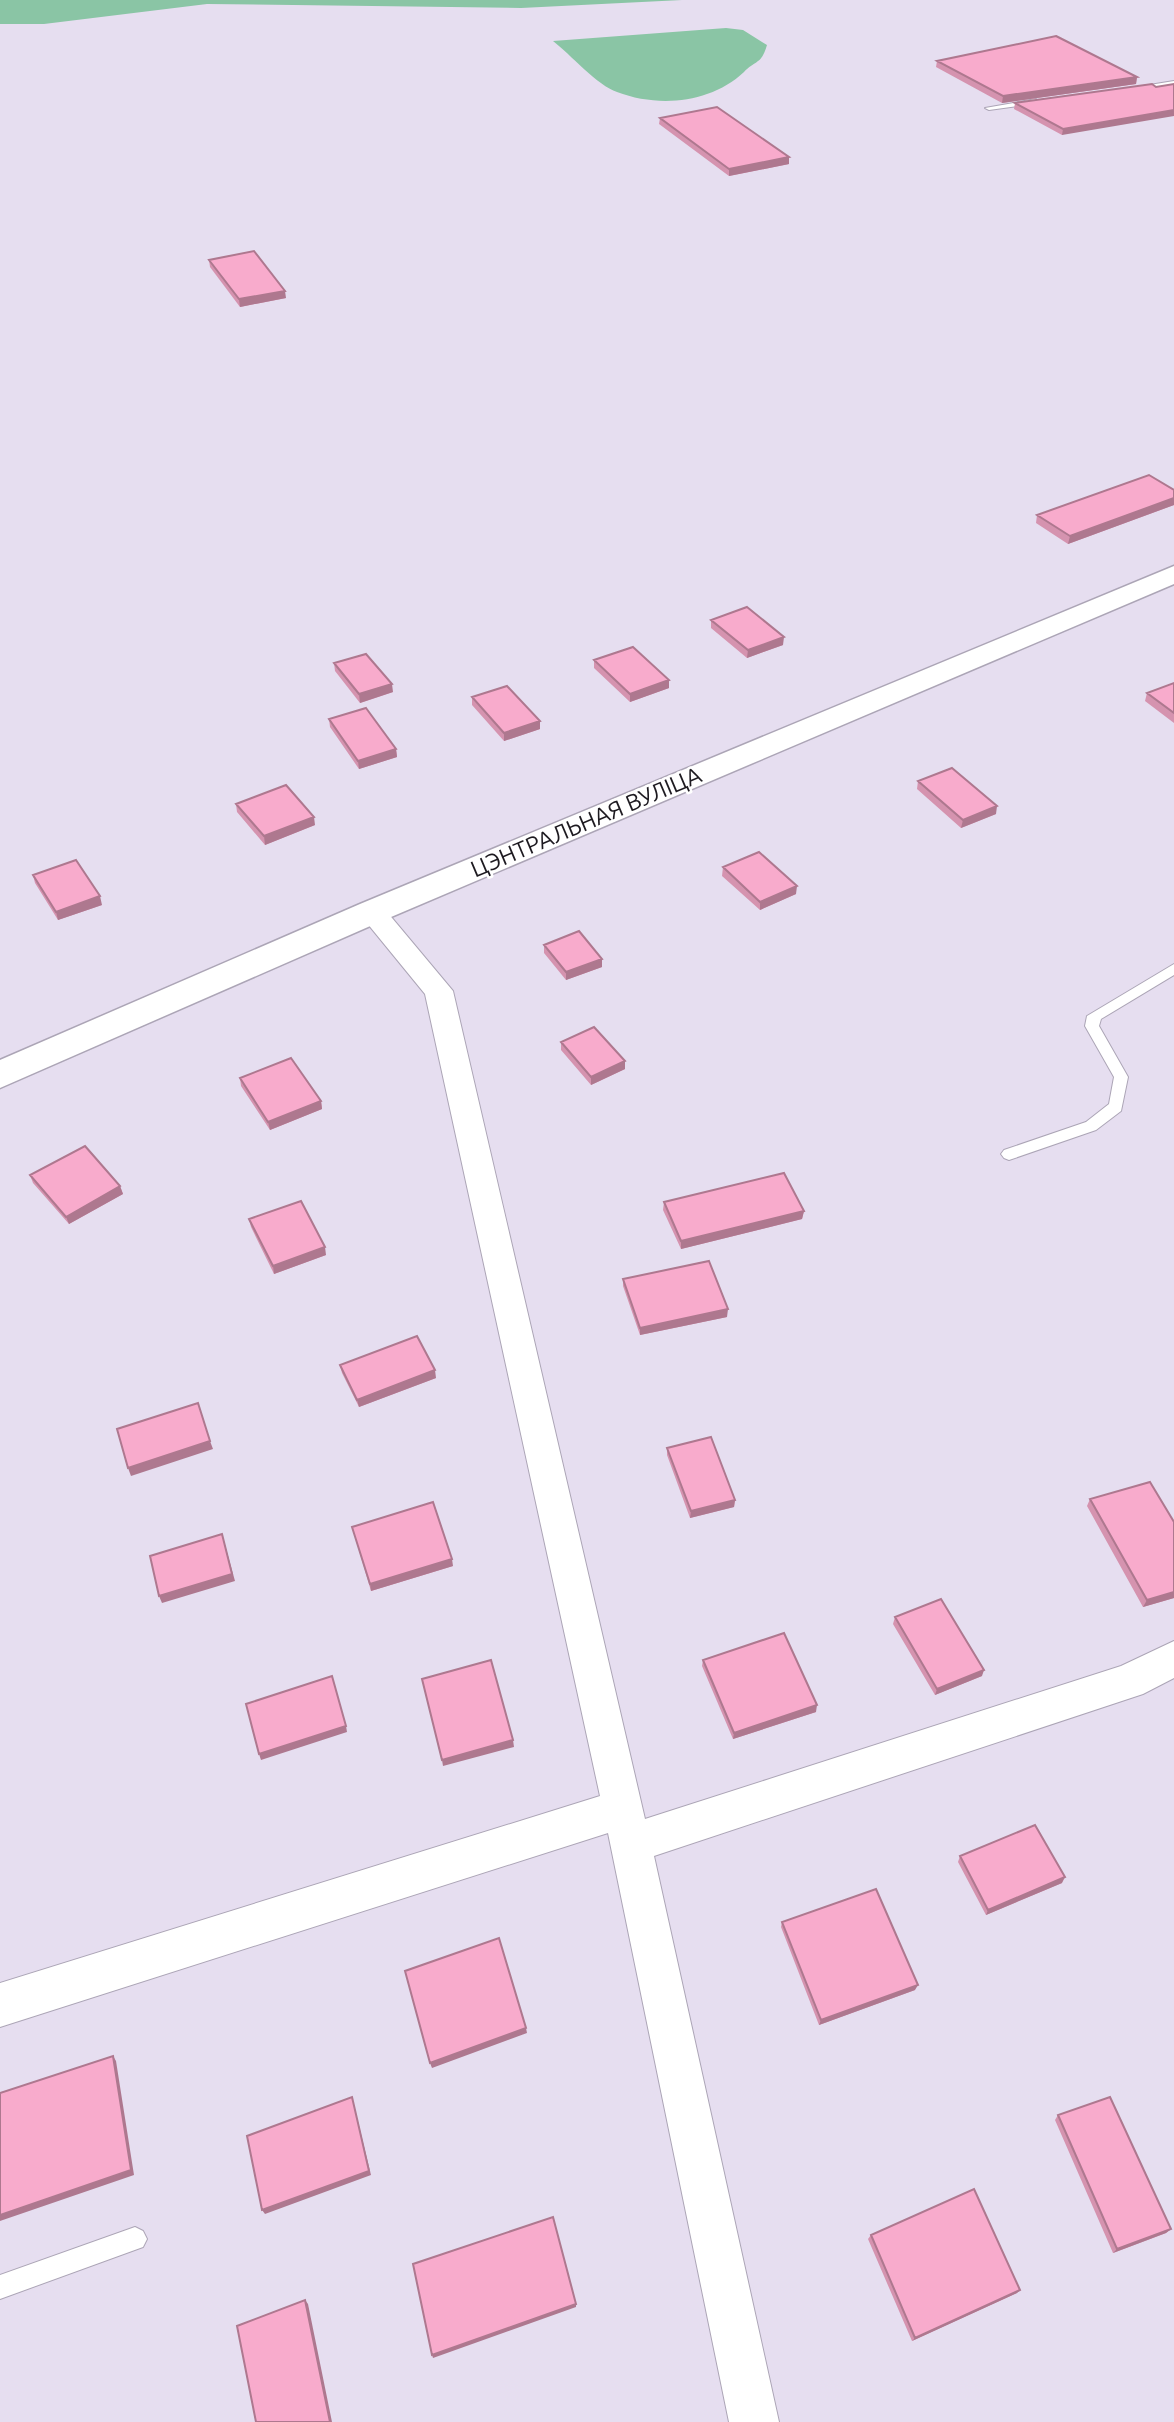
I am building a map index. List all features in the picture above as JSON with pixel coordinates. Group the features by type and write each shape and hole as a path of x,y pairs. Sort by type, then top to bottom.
{"street":[{"name":"ЦЭНТРАЛЬНАЯ ВУЛІЦА","path":"0,1075 372,912 1174,574"},
{"path":"372,912 439,991 626,1826 754,2422"},
{"path":"0,2005 1129,1681 1174,1659"}],"lane":[{"path":"1121,90 1174,83"},
{"path":"989,108 1042,101"},
{"path":"1009,1154 1091,1126 1116,1107 1121,1077 1091,1026 1094,1016 1174,969"},
{"path":"0,2287 135,2239"}],"green space":[{"path":"0,0 682,0 521,8 207,4 44,24 0,24"},
{"path":"726,28 743,30 767,45 763,56 731,82 716,90 684,100 650,100 609,89 553,41"}],"building":[{"path":"1056,36 1137,77 1003,96 937,61"},
{"path":"1152,84 1156,87 1174,84 1174,110 1063,129 1015,103"},
{"path":"717,107 789,157 729,169 660,118"},
{"path":"254,251 285,291 239,299 209,260"},
{"path":"1149,475 1174,490 1174,498 1070,536 1037,515"},
{"path":"747,607 784,637 748,650 711,620"},
{"path":"633,647 669,680 630,694 594,660"},
{"path":"366,654 392,684 359,694 334,663"},
{"path":"1174,683 1174,713 1147,693"},
{"path":"507,686 540,721 504,733 472,697"},
{"path":"366,708 396,749 358,761 329,719"},
{"path":"952,768 997,806 963,820 918,781"},
{"path":"286,785 314,817 264,836 236,804"},
{"path":"759,852 797,886 760,902 723,867"},
{"path":"76,860 100,896 56,912 33,875"},
{"path":"579,931 602,959 566,972 544,945"},
{"path":"594,1027 625,1061 591,1077 561,1042"},
{"path":"291,1058 321,1101 268,1122 240,1078"},
{"path":"85,1146 120,1186 66,1217 30,1175"},
{"path":"784,1173 804,1211 681,1241 664,1202"},
{"path":"301,1201 325,1247 273,1266 249,1219"},
{"path":"709,1261 728,1309 640,1328 623,1279"},
{"path":"417,1336 435,1370 357,1400 340,1365"},
{"path":"198,1403 210,1441 128,1468 117,1429"},
{"path":"711,1437 735,1500 691,1511 667,1448"},
{"path":"1150,1482 1174,1522 1174,1592 1147,1600 1090,1499"},
{"path":"433,1502 452,1559 370,1584 352,1527"},
{"path":"222,1534 232,1574 159,1596 150,1556"},
{"path":"941,1599 984,1670 937,1689 895,1617"},
{"path":"784,1633 817,1705 734,1733 703,1660"},
{"path":"491,1660 513,1740 442,1760 422,1679"},
{"path":"332,1676 346,1726 259,1754 246,1704"},
{"path":"1035,1825 1065,1877 988,1910 960,1856"},
{"path":"876,1889 918,1985 821,2020 782,1922"},
{"path":"499,1938 526,2028 430,2063 405,1971"},
{"path":"113,2056 131,2170 0,2215 0,2093"},
{"path":"352,2097 369,2171 262,2210 247,2136"},
{"path":"1110,2097 1171,2229 1117,2249 1058,2115"},
{"path":"974,2189 1020,2290 915,2338 871,2235"},
{"path":"553,2217 576,2304 432,2355 413,2264"},
{"path":"305,2300 330,2422 256,2422 237,2326"}]}
